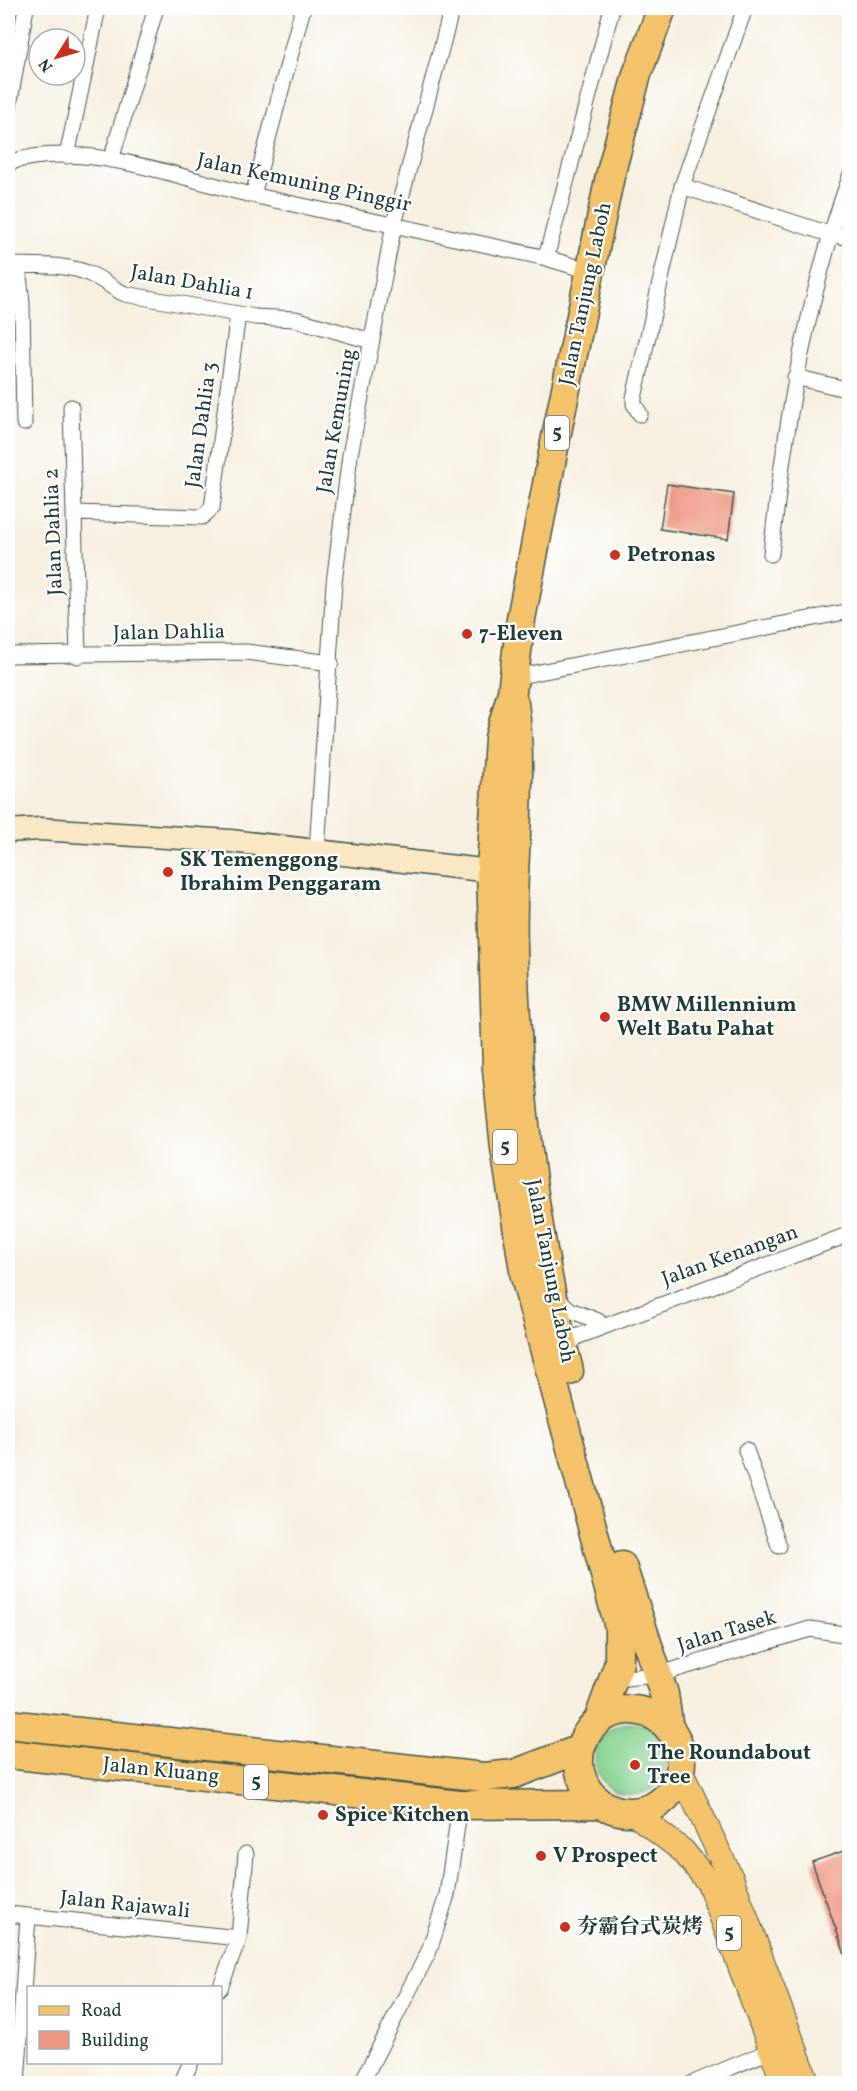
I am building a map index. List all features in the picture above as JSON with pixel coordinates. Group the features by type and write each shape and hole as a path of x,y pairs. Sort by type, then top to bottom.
{"highway":[{"name":"Jalan Tanjung Laboh","path":"598,1720 615,1679 621,1647 619,1627 554,1339 550,1290 524,1130 513,947 503,872 499,738 513,684 521,619 610,176 637,74 662,8"},
{"name":"Jalan Tanjung Laboh","path":"503,872 493,993 500,1104 525,1277 554,1339 608,1525 664,1694 669,1729"},
{"path":"598,1720 612,1713 627,1710 650,1715 669,1729"},
{"name":"5","path":"580,1749 584,1738 598,1720"},
{"name":"Jalan Kluang","path":"8,1724 484,1778 514,1774 580,1749"},
{"name":"5","path":"669,1729 680,1755 680,1770"},
{"path":"8,1743 35,1747 52,1759"},
{"path":"580,1749 579,1765 583,1780 602,1804"},
{"name":"Jalan Kluang","path":"8,1754 460,1805 602,1804"},
{"path":"632,1812 658,1803 668,1794 680,1770"},
{"name":"5","path":"602,1804 617,1810 632,1812"}],"main road":[{"name":"5","path":"680,1770 732,1880 808,2084"},
{"name":"5","path":"632,1812 683,1851 709,1883 784,2084"}],"street":[{"path":"8,112 26,8"},
{"path":"67,156 98,8"},
{"path":"111,160 156,8"},
{"path":"253,195 303,8"},
{"name":"Jalan Kemuning","path":"317,851 331,663 334,583 348,466 394,224 452,8"},
{"path":"546,258 612,8"},
{"path":"640,414 634,404 634,398 682,186 745,8"},
{"name":"Jalan Kemuning Pinggir","path":"8,163 26,157 67,156 111,160 253,195 546,258 590,271"},
{"path":"771,554 783,441 795,377 829,234 849,177"},
{"path":"682,186 829,234 849,238"},
{"path":"13,266 22,304 24,423"},
{"name":"Jalan Dahlia 1","path":"13,266 78,269 125,294 238,314 295,319 371,341"},
{"name":"Jalan Dahlia 3","path":"75,513 202,517 212,508 238,314"},
{"path":"795,377 849,390"},
{"name":"Jalan Dahlia 2","path":"71,407 78,656"},
{"path":"513,684 849,612"},
{"name":"Jalan Dahlia","path":"8,655 78,656 246,652 331,663"},
{"path":"8,831 40,829 230,841 503,872"},
{"name":"Jalan Kenangan","path":"554,1339 576,1337 849,1234"},
{"name":"Jalan Kenangan","path":"550,1290 570,1310 598,1321"},
{"name":"Jalan Kenangan","path":"554,1339 598,1321 625,1317"},
{"path":"746,1450 779,1546"},
{"name":"Jalan Tasek","path":"615,1679 657,1675 810,1629 849,1635"},
{"path":"361,2084 429,1951 447,1895 460,1805"},
{"path":"221,1986 239,1938 246,1854"},
{"name":"Jalan Rajawali","path":"8,1914 239,1938"},
{"path":"17,2084 28,1916"},
{"path":"691,2084 772,2050"},
{"path":"181,2084 190,2064"}],"green space":[{"path":"631,1723 651,1729 661,1739 667,1759 661,1779 651,1789 631,1795 611,1789 601,1779 595,1759 601,1739 611,1729"}],"building":[{"path":"667,484 734,494 728,539 660,529"},
{"path":"849,1849 849,1963 848,1963 812,1862"}],"place":[{"name":"Petronas","path":"615,555"},
{"name":"7-Eleven","path":"467,634"},
{"name":"SK Temenggong Ibrahim Penggaram","path":"168,872"},
{"name":"BMW Millennium Welt Batu Pahat","path":"605,1017"},
{"name":"The Roundabout Tree","path":"635,1765"},
{"name":"Spice Kitchen","path":"323,1815"},
{"name":"V Prospect","path":"541,1856"},
{"name":"夯霸台式炭烤","path":"565,1927"}]}
